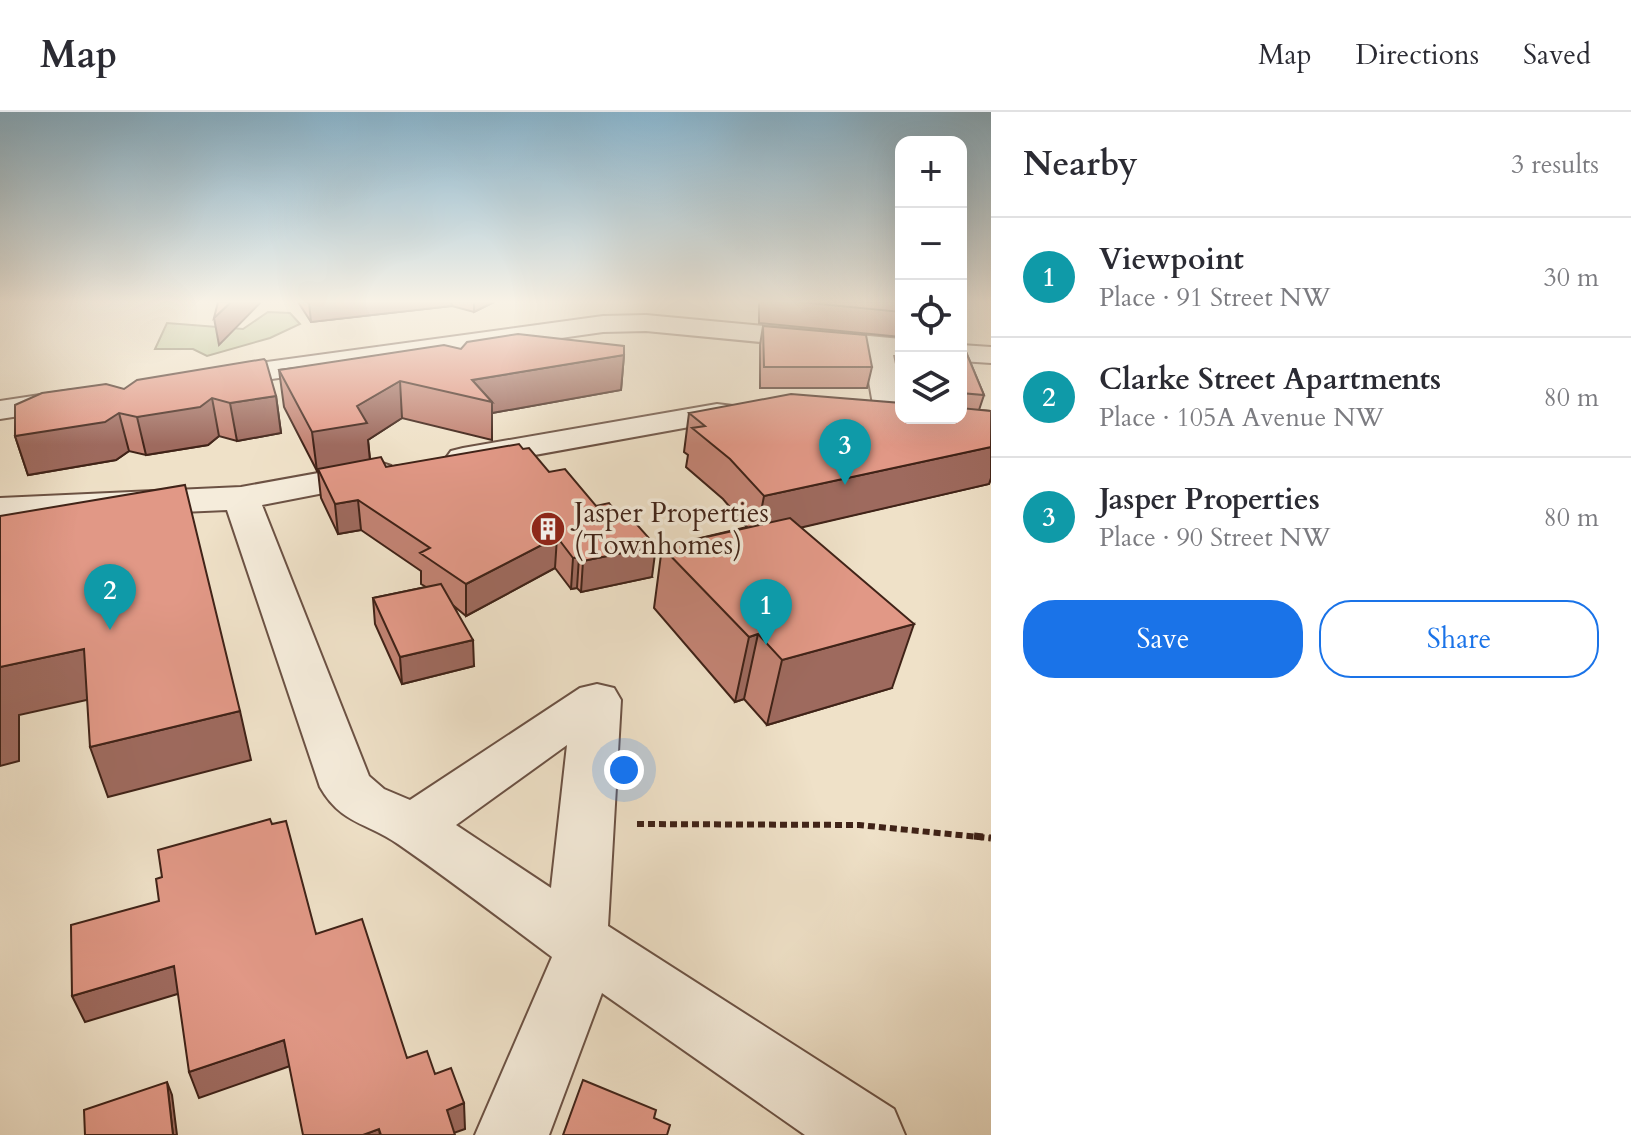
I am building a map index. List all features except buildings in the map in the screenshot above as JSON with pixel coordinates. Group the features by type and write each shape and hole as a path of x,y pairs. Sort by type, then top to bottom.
{"street":[{"path":"187,382 410,350"},
{"path":"889,350 892,428"},
{"path":"967,353 991,355"},
{"path":"0,410 94,396"},
{"path":"0,509 241,498 717,413 775,418"},
{"path":"241,498 347,787 365,804 414,826 868,1135"},
{"path":"414,826 597,700 582,943 512,1135"}],"path":[{"path":"588,824 789,823 950,832 991,838"}],"green space":[{"path":"194,350 229,350 207,356"}],"place":[{"name":"Jasper Properties","path":"845,485"},
{"name":"Jasper Properties (Townhomes)","path":"548,529"},
{"name":"Clarke Street Apartments","path":"110,630"},
{"name":"Viewpoint","path":"766,645"}]}
